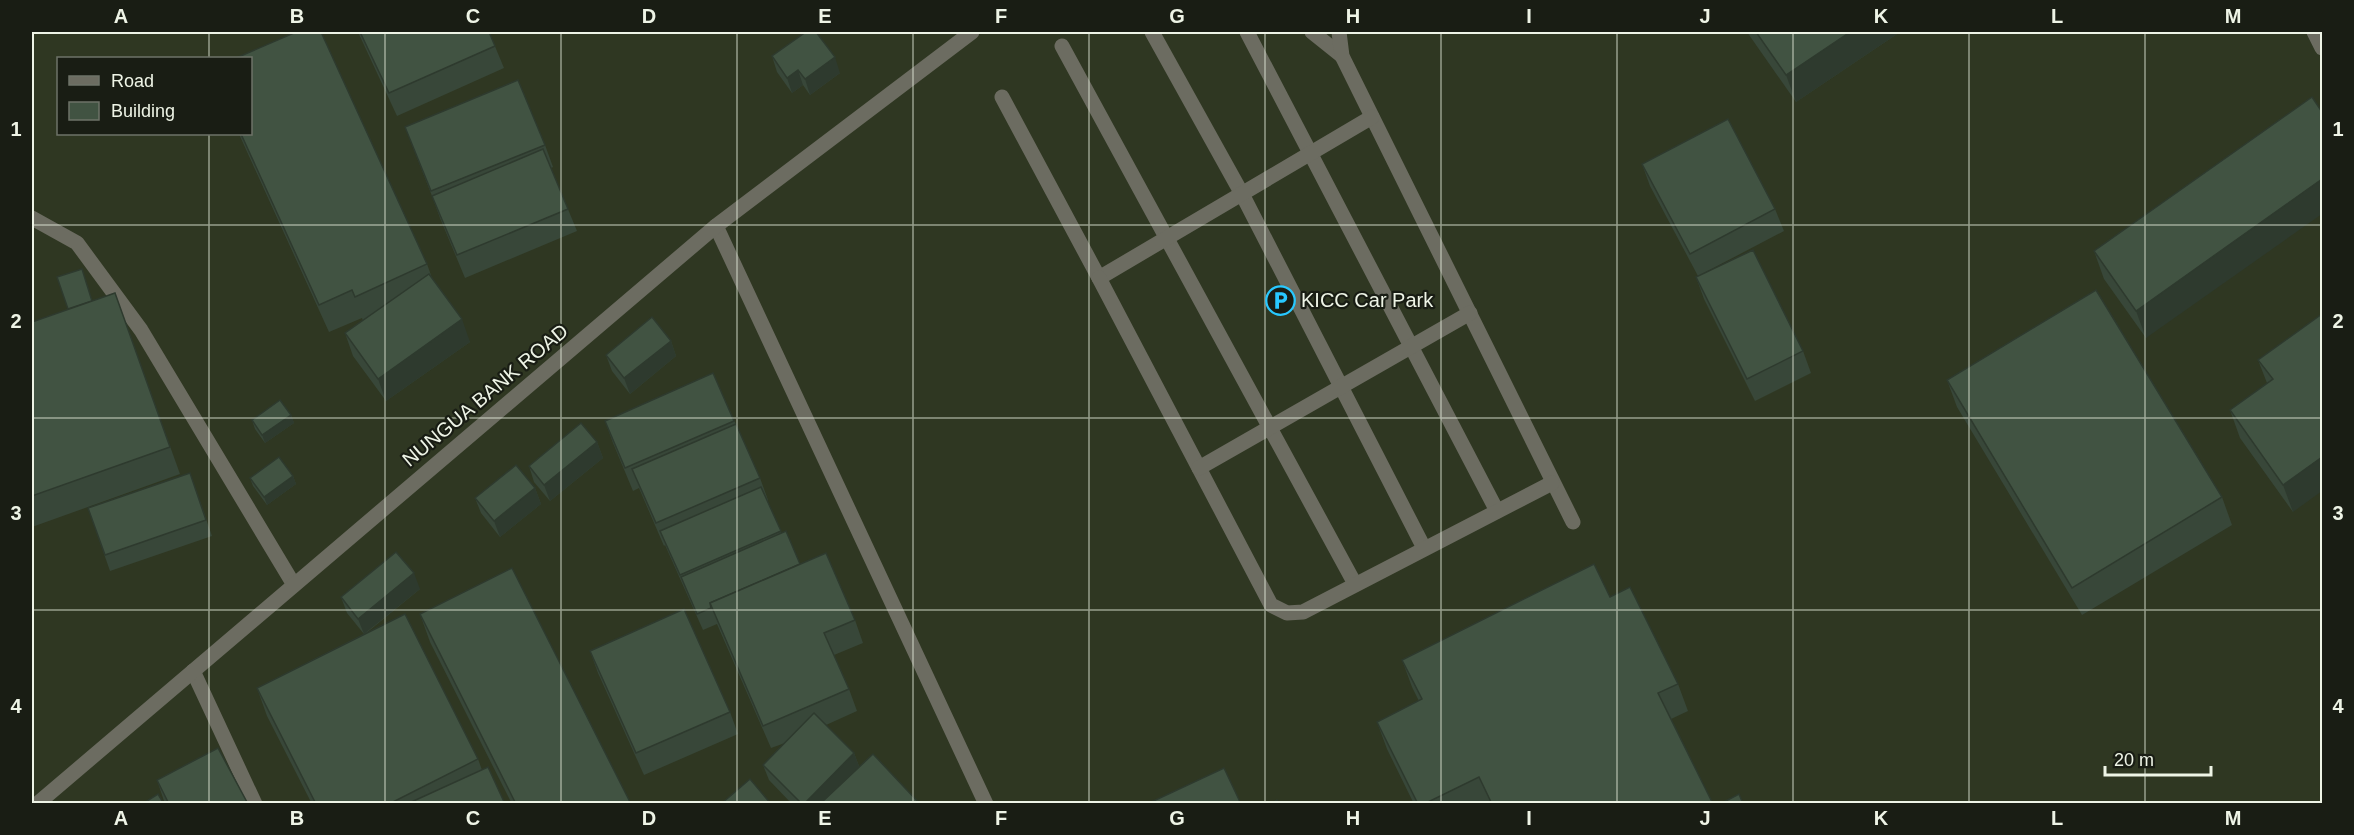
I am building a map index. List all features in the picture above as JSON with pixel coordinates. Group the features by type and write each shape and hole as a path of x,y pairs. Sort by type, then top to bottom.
{"street":[{"name":"NUNGUA BANK ROAD","path":"37,804 716,226 972,32"},
{"path":"1152,32 1242,194 1424,548"},
{"path":"1247,32 1497,511"},
{"path":"1312,32 1342,56"},
{"path":"1339,32 1342,56 1573,522"},
{"path":"2314,32 2322,48"},
{"path":"1062,46 1355,584"},
{"path":"1002,97 1271,605 1287,613 1303,612 1552,483"},
{"path":"1099,278 1372,117"},
{"path":"32,218 77,243 141,330 294,585"},
{"path":"716,226 986,804"},
{"path":"1199,468 1410,346 1470,314"},
{"path":"193,671 255,804"}],"building":[{"path":"296,32 321,32 427,264 355,297 352,290 319,305 241,135 252,135 252,57 238,57"},
{"path":"360,32 489,32 495,46 389,93"},
{"path":"806,32 816,32 835,57 805,79 798,70 787,78 772,56"},
{"path":"1756,32 1850,32 1786,75"},
{"path":"518,80 545,145 431,191 405,127"},
{"path":"2312,97 2322,112 2322,179 2136,311 2094,251"},
{"path":"1728,119 1775,209 1690,254 1642,164"},
{"path":"543,149 568,209 457,255 432,196"},
{"path":"1753,250 1803,351 1747,379 1696,277"},
{"path":"82,269 92,301 68,309 57,277"},
{"path":"429,274 462,319 378,379 345,333"},
{"path":"2096,290 2222,497 2072,588 1947,380"},
{"path":"115,293 170,447 32,496 32,322"},
{"path":"2322,314 2322,457 2283,485 2230,410 2273,379 2258,360"},
{"path":"652,317 671,341 624,378 606,355"},
{"path":"713,373 734,421 625,468 605,421"},
{"path":"280,400 291,415 262,435 252,420"},
{"path":"581,423 597,442 544,485 529,466"},
{"path":"736,424 760,478 656,523 632,469"},
{"path":"279,457 293,476 264,497 250,478"},
{"path":"516,465 535,488 494,521 475,498"},
{"path":"190,473 206,520 105,555 88,508"},
{"path":"761,487 781,531 680,575 660,531"},
{"path":"786,531 800,564 710,603 711,608 697,614 681,577"},
{"path":"396,552 414,573 358,619 341,597"},
{"path":"826,553 855,620 824,633 849,689 763,726 710,603"},
{"path":"1594,564 1610,597 1630,587 1678,684 1658,693 1713,804 1492,804 1479,777 1424,804 1418,804 1377,722 1422,699 1402,660"},
{"path":"512,568 631,804 516,804 420,614"},
{"path":"684,609 730,712 636,753 590,651"},
{"path":"405,614 478,759 389,804 316,804 257,688"},
{"path":"814,713 854,753 802,804 763,765"},
{"path":"218,748 248,804 169,804 157,780"},
{"path":"873,754 920,804 820,804"},
{"path":"488,767 505,804 407,804"},
{"path":"1224,768 1241,804 1147,804"},
{"path":"750,779 771,804 721,804"},
{"path":"158,794 164,804 142,804"},
{"path":"1739,794 1743,804 1720,804"}],"place":[{"name":"KICC Car Park","path":"1280,300"}]}
